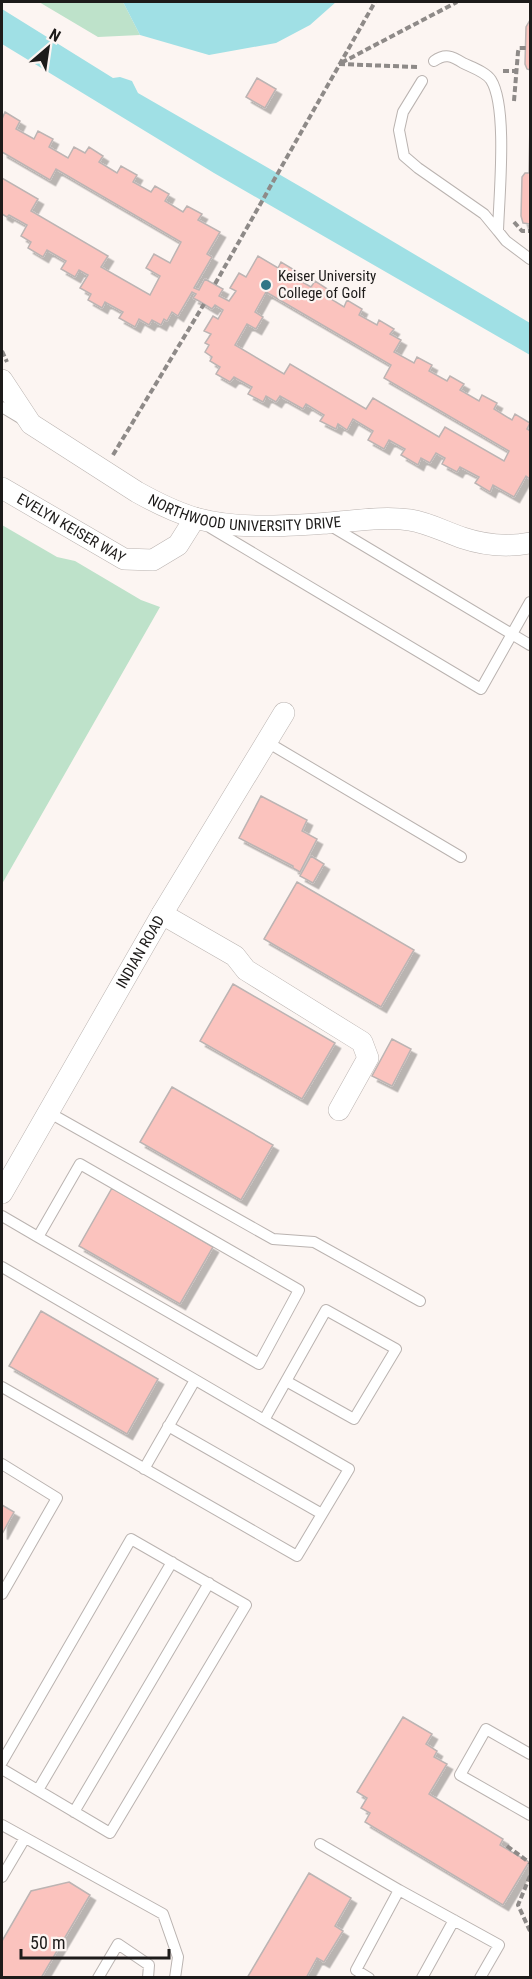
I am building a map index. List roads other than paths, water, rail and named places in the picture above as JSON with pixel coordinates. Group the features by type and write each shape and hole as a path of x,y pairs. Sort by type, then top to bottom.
{"street":[{"name":"NORTHWOOD UNIVERSITY DRIVE","path":"5,372 31,424 112,462 152,500 195,518 248,525 325,523 383,518 410,520 477,542 509,545 531,543"},
{"name":"EVELYN KEISER WAY","path":"2,488 124,559 153,560 178,545 195,518"},
{"name":"INDIAN ROAD","path":"2,1193 162,914 284,713"},
{"path":"162,914 236,956 246,970 362,1042 368,1058 339,1110"}],"lane":[{"path":"434,61 441,56 451,56 490,77 498,96 502,149 498,231"},
{"path":"422,81 403,112 399,130 404,156 484,214 506,241 531,259"},
{"path":"2,408 31,424"},
{"path":"195,518 481,689 531,602"},
{"path":"325,523 531,645"},
{"path":"267,742 461,858"},
{"path":"48,1112 273,1239 314,1242 420,1301"},
{"path":"2,1216 38,1237 259,1364 299,1290 80,1164 38,1237"},
{"path":"2,1267 349,1469 297,1556 2,1387"},
{"path":"264,1420 326,1310 396,1349 354,1419 286,1381"},
{"path":"144,1469 195,1380"},
{"path":"168,1426 322,1514"},
{"path":"2,1464 57,1498 2,1594"},
{"path":"2,1762 131,1539 246,1605 110,1833 2,1769"},
{"path":"38,1790 172,1562"},
{"path":"74,1812 209,1583"},
{"path":"531,1754 486,1729 460,1775 531,1815"},
{"path":"2,1825 163,1914 178,1957 175,1977"},
{"path":"2,1877 25,1838"},
{"path":"320,1844 499,1945 480,1977"},
{"path":"369,1977 357,1970 399,1890"},
{"path":"422,1977 454,1920"},
{"path":"98,1977 118,1944 149,1965 148,1977"}],"water":[{"path":"123,2 336,2 310,25 276,43 209,55 140,35"},
{"path":"2,9 113,78 120,77 132,81 138,93 530,323 530,355 214,173 2,44"}],"place":[{"name":"Keiser University College of Golf","path":"266,285"}]}
